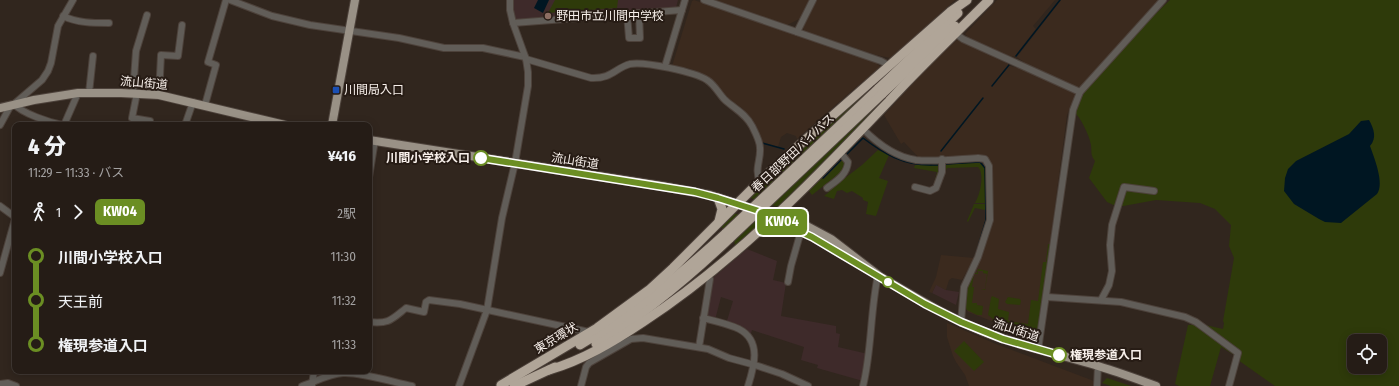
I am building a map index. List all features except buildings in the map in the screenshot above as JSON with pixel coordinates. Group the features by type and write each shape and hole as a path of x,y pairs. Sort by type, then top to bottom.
{"highway":[{"name":"東京環状","path":"500,386 623,310 656,284 760,181 811,134 950,12 967,0"},
{"name":"春日部野田バイパス","path":"880,92 972,0"},
{"name":"春日部野田バイパス","path":"514,386 549,370 594,346 633,320 682,282 728,236 880,92 982,0"},
{"path":"549,370 568,364 617,339 660,311 707,275 775,216 863,129 930,58 989,0"},
{"path":"718,198 722,209 718,222"},
{"name":"春日部野田バイパス","path":"500,386 567,353 612,326 668,285 728,236"}],"main road":[{"path":"333,122 355,0"},
{"name":"流山街道","path":"0,108 40,99 78,93 159,94 273,122"},
{"name":"流山街道","path":"372,140 695,192 718,198 775,216 790,218 826,235 878,275"},
{"name":"流山街道","path":"775,216 784,224 801,231 925,304 961,322 1003,339 1098,366 1156,386"}],"street":[{"path":"0,125 13,105 42,80 48,71 58,26 73,0"},
{"path":"205,105 216,65 208,62 226,0"},
{"path":"230,0 272,16 290,21 350,32 399,38 444,48 483,48 525,58 591,78 598,79 606,77 624,66 636,63 687,71 709,81 724,100 743,114 751,125 759,143 760,150 757,175 760,181"},
{"path":"459,386 487,310 502,218 515,163 528,86 528,72 525,58 513,23 510,10 510,0"},
{"path":"666,63 685,0"},
{"path":"704,0 881,61 890,66"},
{"path":"798,32 814,0"},
{"path":"1038,350 1047,297 1073,110 1080,92 1163,0"},
{"path":"513,23 682,10"},
{"path":"627,14 629,38 640,38 639,13"},
{"path":"147,15 136,51 135,93 132,118 150,122"},
{"path":"63,16 86,22 109,23"},
{"path":"159,94 160,55 178,56 182,25"},
{"path":"956,34 963,39 1080,92"},
{"path":"89,93 93,56"},
{"path":"64,122 78,93"},
{"path":"186,122 193,102"},
{"path":"13,105 21,110 55,122"},
{"path":"863,129 882,146 908,158 917,160 984,159 989,166 990,220 978,257 964,287 961,322"},
{"path":"827,188 846,170 848,162 840,152"},
{"path":"915,187 930,191 936,188 942,172 942,159"},
{"path":"1101,300 1109,285 1112,271 1110,244 1112,225 1124,187 1154,191"},
{"path":"0,206 12,216"},
{"path":"0,271 12,229"},
{"path":"788,282 790,266 801,231"},
{"path":"699,347 710,279 707,275"},
{"path":"863,386 868,368 878,275"},
{"path":"1047,297 1122,302 1148,307 1185,317 1196,322 1238,353 1230,386"},
{"path":"372,322 383,323 389,321 406,308 424,312 426,302 429,300 487,310 589,332"},
{"path":"703,318 739,329 747,334 755,349 755,365 748,386"},
{"path":"581,386 586,367 589,364 631,338 643,338 708,349 729,358 782,374 808,386"},
{"path":"1097,386 1098,366"},
{"path":"312,384 314,374"},
{"path":"302,386 312,384 324,377 338,374"},
{"path":"351,374 412,386"},
{"path":"0,384 8,383 14,386"}],"shaded area":[{"name":"野田市立川間中学校","path":"513,0 678,0 676,8 515,21"},
{"path":"694,0 878,63 877,64 880,68 797,139 796,136 787,133 781,137 778,147 762,142 751,119 743,109 724,95 714,81 701,73 688,68 672,66 692,1"},
{"path":"716,0 810,0 801,18 787,25"},
{"path":"817,0 955,0 893,57 890,58 876,55 804,31 803,28"},
{"path":"997,0 1055,0 1033,26 1036,29 1015,56 1011,57 968,37 965,34"},
{"path":"1061,0 1160,0 1084,85 1078,87 1026,64 1017,57"},
{"path":"957,40 1007,61 1010,66 1024,69 1074,92 1075,96 1067,115 1038,334 1034,337 968,312 965,307 966,287 991,220 991,164 986,155 919,158 904,142 901,144 884,115 929,66"},
{"path":"747,249 777,261 773,280 786,283 781,316 836,326 836,333 840,334 838,347 868,354 863,381 817,368 818,365 801,360 804,347 752,330 750,336 726,324 733,301 721,297 715,320 705,317 713,278"},
{"path":"941,255 974,258 962,280 952,278 949,280 946,290 936,285 932,293 929,292 936,277"},
{"path":"936,284 946,290 959,292 956,305 932,293"},
{"path":"947,323 996,344 1094,381 1094,386 969,386 965,375 953,356 947,337"}],"green space":[{"path":"555,0 618,0 617,8 548,13"},
{"path":"1170,0 1399,0 1399,386 1275,386 1238,360 1239,358 1221,347 1210,386 1179,386 1175,384 1188,325 1201,324 1223,329 1223,321 1234,258 1229,246 1231,225 1215,209 1200,203 1156,200 1118,207 1107,202 1089,178 1095,161 1092,155 1091,145 1087,133 1080,119 1075,113 1077,108 1075,100 1133,36"},
{"path":"874,84 873,88 756,200 748,197"},
{"path":"883,98 886,100 781,207 770,205"},
{"path":"878,150 889,155 879,178 888,181 876,216 866,214 868,202 852,191 847,193 842,190 837,191 834,199 824,196 862,165"},
{"path":"844,158 846,161 845,169 812,195 809,191 822,178 824,179"},
{"path":"979,162 985,168 985,203 975,203 979,195 981,179 980,170 978,167 947,168 942,180 944,165"},
{"path":"915,165 941,165 935,184 937,172 914,168"},
{"path":"974,204 985,204 985,210 975,208 968,222 967,221"},
{"path":"733,213 741,215 725,230 718,227"},
{"path":"755,219 760,220 762,224 735,246 734,239"},
{"path":"1048,244 1050,244 1038,334 1034,337 992,321 993,319 988,315 992,296 999,299 998,309 1009,312 1008,321 1028,324 1031,300 1038,301 1043,262 1046,262"},
{"path":"978,269 988,271 985,290 981,289 985,289 987,274 983,273 983,271 978,271 978,274 974,274 972,287 974,287 972,303 977,303 977,305 983,306 982,315 977,315 967,310 965,307 966,287 973,273 977,273"},
{"path":"1008,297 1020,299 1020,305 1007,304 1005,302"},
{"path":"964,341 984,362 974,371 954,351"},
{"path":"1107,378 1131,386 1111,386 1102,383"}],"water":[{"path":"538,0 549,0 543,13 534,8"},
{"path":"1369,120 1374,133 1374,140 1370,146 1376,163 1380,184 1377,194 1341,223 1325,222 1294,204 1284,191 1285,178 1288,169 1296,161 1349,134 1361,121"}],"waterway":[{"path":"1016,56 1060,0"},
{"path":"992,86 1009,65"},
{"path":"941,151 983,98"},
{"path":"847,154 863,138 894,158 911,163 932,164"},
{"path":"762,143 784,149"},
{"path":"823,178 843,158"},
{"path":"945,164 980,162 985,168 986,220 975,257"},
{"path":"931,165 941,165"},
{"path":"961,286 965,279"}],"bus line":[{"name":"KW04","path":"481,158 695,192 710,195 775,216 784,224 812,237 925,304 961,322 1003,339 1059,355"}],"place":[{"name":"野田市立川間中学校","path":"548,16"},
{"name":"川間局入口","path":"336,90"},
{"name":"川間小学校入口","path":"481,158"},
{"name":"権現参道入口","path":"1059,355"}]}
